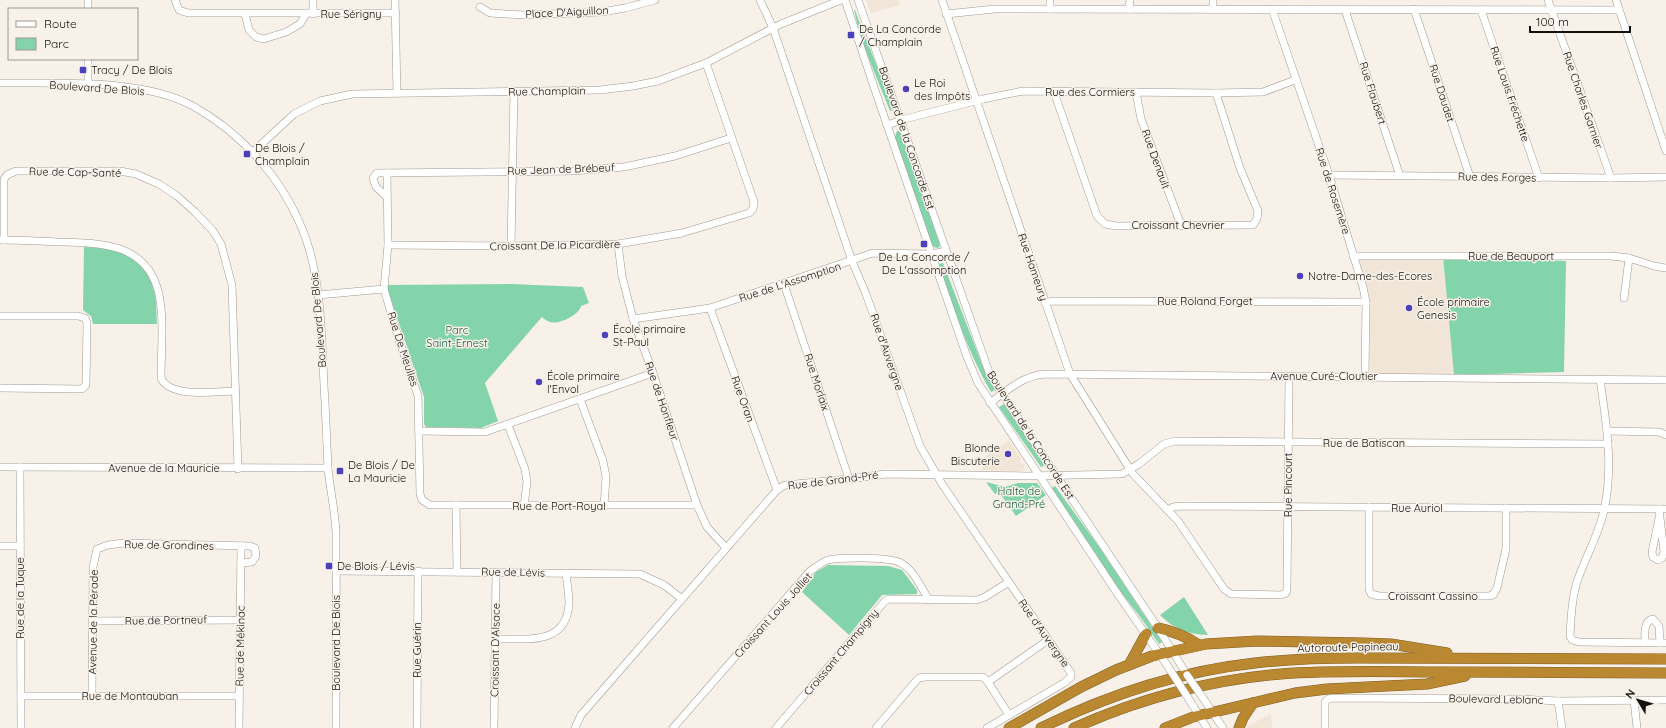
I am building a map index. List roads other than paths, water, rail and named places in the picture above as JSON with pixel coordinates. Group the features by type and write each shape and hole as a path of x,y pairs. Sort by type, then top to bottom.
{"highway":[{"path":"1158,628 1169,630 1188,638 1199,645"},
{"path":"1128,665 1146,634"},
{"path":"1009,728 1086,684 1128,665 1159,654 1199,645 1256,641 1391,644 1481,658"},
{"name":"Autoroute Papineau","path":"1041,728 1097,703 1183,676 1234,666 1281,660 1323,658 1666,659"},
{"path":"1074,728 1150,699 1199,687 1280,674 1326,672 1666,673"},
{"path":"1165,728 1200,716 1309,690 1427,684 1482,672"},
{"path":"1239,728 1243,718 1253,703"}],"street":[{"name":"Rue Sérigny","path":"175,0 179,10 188,14 396,14"},
{"path":"310,14 313,0"},
{"path":"395,0 397,93"},
{"name":"Place D'Aiguillon","path":"480,7 490,13 523,15 602,12 625,8 654,0"},
{"name":"Rue d'Auvergne","path":"760,0 773,28 852,261 866,294 920,446 935,474 1070,670 1071,675 1064,683 1009,715"},
{"name":"Rue Champlain","path":"253,152 294,114 320,101 352,94 600,90 658,81 706,63 773,28 841,0"},
{"name":"Boulevard de la Concorde Est","path":"846,0 887,125 971,367 978,383 1038,476 1167,665 1207,728"},
{"name":"Boulevard de la Concorde Est","path":"858,0 986,365 1002,394 1223,728"},
{"name":"Rue Hameury","path":"942,0 975,101 1070,374 1131,470 1144,487 1178,521 1228,593 1286,594"},
{"path":"1050,0 1050,9"},
{"path":"1129,9 1130,0"},
{"path":"1213,0 1213,9"},
{"name":"Rue Charles Garnier","path":"1548,0 1611,178"},
{"path":"1616,0 1666,151"},
{"path":"946,14 995,9 1620,10"},
{"name":"Rue de Rosemère","path":"1272,9 1328,175 1366,302 1365,377"},
{"name":"Rue Flaubert","path":"1345,10 1400,176"},
{"name":"Rue Daudet","path":"1414,10 1470,177"},
{"name":"Rue Louis Fréchette","path":"1481,10 1539,178"},
{"name":"Rue Sérigny","path":"245,14 249,30 256,37 264,39 286,32 300,24 310,14"},
{"path":"88,60 88,85"},
{"name":"Croissant De la Picardière","path":"388,245 511,246 618,244 682,233 749,213 753,209 754,202 706,63"},
{"name":"Rue des Cormiers","path":"887,125 975,101 1024,92 1263,92 1295,80"},
{"name":"Boulevard De Blois","path":"0,83 88,85 147,91 177,100 192,106 223,127 253,152 281,186 301,226 312,262 318,295 328,468 336,531 336,728"},
{"path":"511,246 514,170 514,92"},
{"name":"Croissant Chevrier","path":"1054,92 1097,216 1105,224 1116,226 1253,225 1257,219 1258,210 1240,168 1216,93"},
{"name":"Rue Denault","path":"1136,92 1141,119 1181,225"},
{"name":"Rue Jean de Brébeuf","path":"387,173 572,170 624,167 675,156 731,138"},
{"name":"Rue de Cap-Santé","path":"2,240 4,179 6,174 16,171 120,171 136,174 159,184 178,196 196,212 213,231 221,244 232,285 238,469"},
{"path":"387,173 377,173 373,178 376,187 387,197"},
{"name":"Rue De Meulles","path":"387,173 388,245 384,289 418,396 420,494 422,500"},
{"name":"Rue des Forges","path":"1328,175 1539,178 1666,177"},
{"path":"2,240 94,242 111,245 133,254 151,272 158,288 161,316 161,378 164,384 173,390 188,392 236,390"},
{"name":"Rue de Honfleur","path":"618,244 622,276 633,319 653,372 697,505 707,527 726,548"},
{"name":"Rue de L'Assomption","path":"633,319 710,308 873,253 932,254 946,252"},
{"name":"Rue de Beauport","path":"1353,256 1611,256 1629,258 1654,266 1666,268"},
{"path":"1624,298 1629,258"},
{"name":"Rue Morlaix","path":"784,284 849,479"},
{"path":"318,295 384,289"},
{"name":"Rue Roland Forget","path":"1045,303 1052,301 1366,302"},
{"name":"Rue Oran","path":"710,308 777,490"},
{"path":"0,316 78,316 86,318 88,323 86,385 82,389 0,388"},
{"path":"419,431 485,432 653,372"},
{"name":"Avenue Curé-Cloutier","path":"990,403 1027,378 1034,375 1070,374 1666,380"},
{"name":"Rue Pincourt","path":"1286,594 1288,584 1289,376"},
{"path":"1600,379 1608,431 1608,480 1604,509 1578,579 1574,597 1570,631 1571,638 1576,641 1645,643 1663,643 1659,626 1653,619 1649,620 1646,625 1645,643"},
{"path":"580,399 603,461 606,477 604,506"},
{"path":"508,425 525,469 527,482 524,506"},
{"path":"1608,431 1659,432 1666,434"},
{"name":"Rue de Batiscan","path":"1131,470 1161,445 1169,442 1608,444"},
{"name":"Avenue de la Mauricie","path":"0,467 238,469 328,468"},
{"name":"Rue de la Tuque","path":"20,467 20,728"},
{"name":"Rue de Grand-Pré","path":"575,728 581,715 777,490 785,485 885,474 1038,476 1122,474 1131,470"},
{"name":"Rue de Port-Royal","path":"422,500 430,505 456,506 697,505"},
{"path":"456,506 457,572"},
{"name":"Rue Auriol","path":"1168,510 1173,507 1180,506 1662,509"},
{"name":"Croissant Cassino","path":"1369,507 1368,589 1371,594 1379,596 1493,595 1497,588 1506,549 1506,508"},
{"path":"1659,518 1663,536 1664,552 1662,558 1658,560 1654,558 1652,552 1659,518 1662,509"},
{"name":"Rue de Grondines","path":"97,549 108,545 124,544 241,546"},
{"path":"0,546 20,546"},
{"path":"241,546 250,546 254,548 256,556 252,562 241,563"},
{"name":"Rue de Mékinac","path":"239,728 241,546"},
{"name":"Avenue de la Pérade","path":"92,696 93,567 97,549"},
{"name":"Croissant Louis Jolliet","path":"673,728 810,571 826,560 846,558 893,560 901,563 908,569 929,600"},
{"name":"Rue de Lévis","path":"336,571 640,574 664,585 682,599"},
{"name":"Rue Guérin","path":"417,728 418,571"},
{"name":"Croissant D'Alsace","path":"494,728 496,572"},
{"path":"496,639 544,637 552,635 561,628 567,617 569,603 566,573"},
{"name":"Croissant Champigny","path":"776,728 885,601 889,599 978,600 1009,582"},
{"name":"Rue de Portneuf","path":"93,621 240,620"},
{"path":"988,682 1048,640"},
{"path":"876,728 919,678 925,677 985,678 1009,715 987,728"},
{"name":"Rue de Montauban","path":"21,696 239,696"},
{"name":"Boulevard Leblanc","path":"1324,728 1326,701 1333,698 1517,699 1558,701 1666,700"},
{"path":"1634,700 1637,728"},
{"path":"1558,701 1562,728"}],"place":[{"name":"De La Concorde / Champlain","path":"851,35"},
{"name":"Tracy / De Blois","path":"83,70"},
{"name":"Le Roi des Impôts","path":"906,89"},
{"name":"De Blois / Champlain","path":"247,154"},
{"name":"De La Concorde / De L'assomption","path":"924,244"},
{"name":"Notre-Dame-des-Ecores","path":"1300,276"},
{"name":"École primaire Genesis","path":"1409,308"},
{"name":"École primaire St-Paul","path":"605,335"},
{"name":"École primaire l'Envol","path":"539,382"},
{"name":"Blonde Biscuterie","path":"1008,454"},
{"name":"De Blois / De La Mauricie","path":"340,471"},
{"name":"De Blois / Lévis","path":"329,566"}],"park label":[{"name":"Parc Saint-Ernest","path":"457,336"},
{"name":"Halte de Grand-Pré","path":"1019,497"}]}
